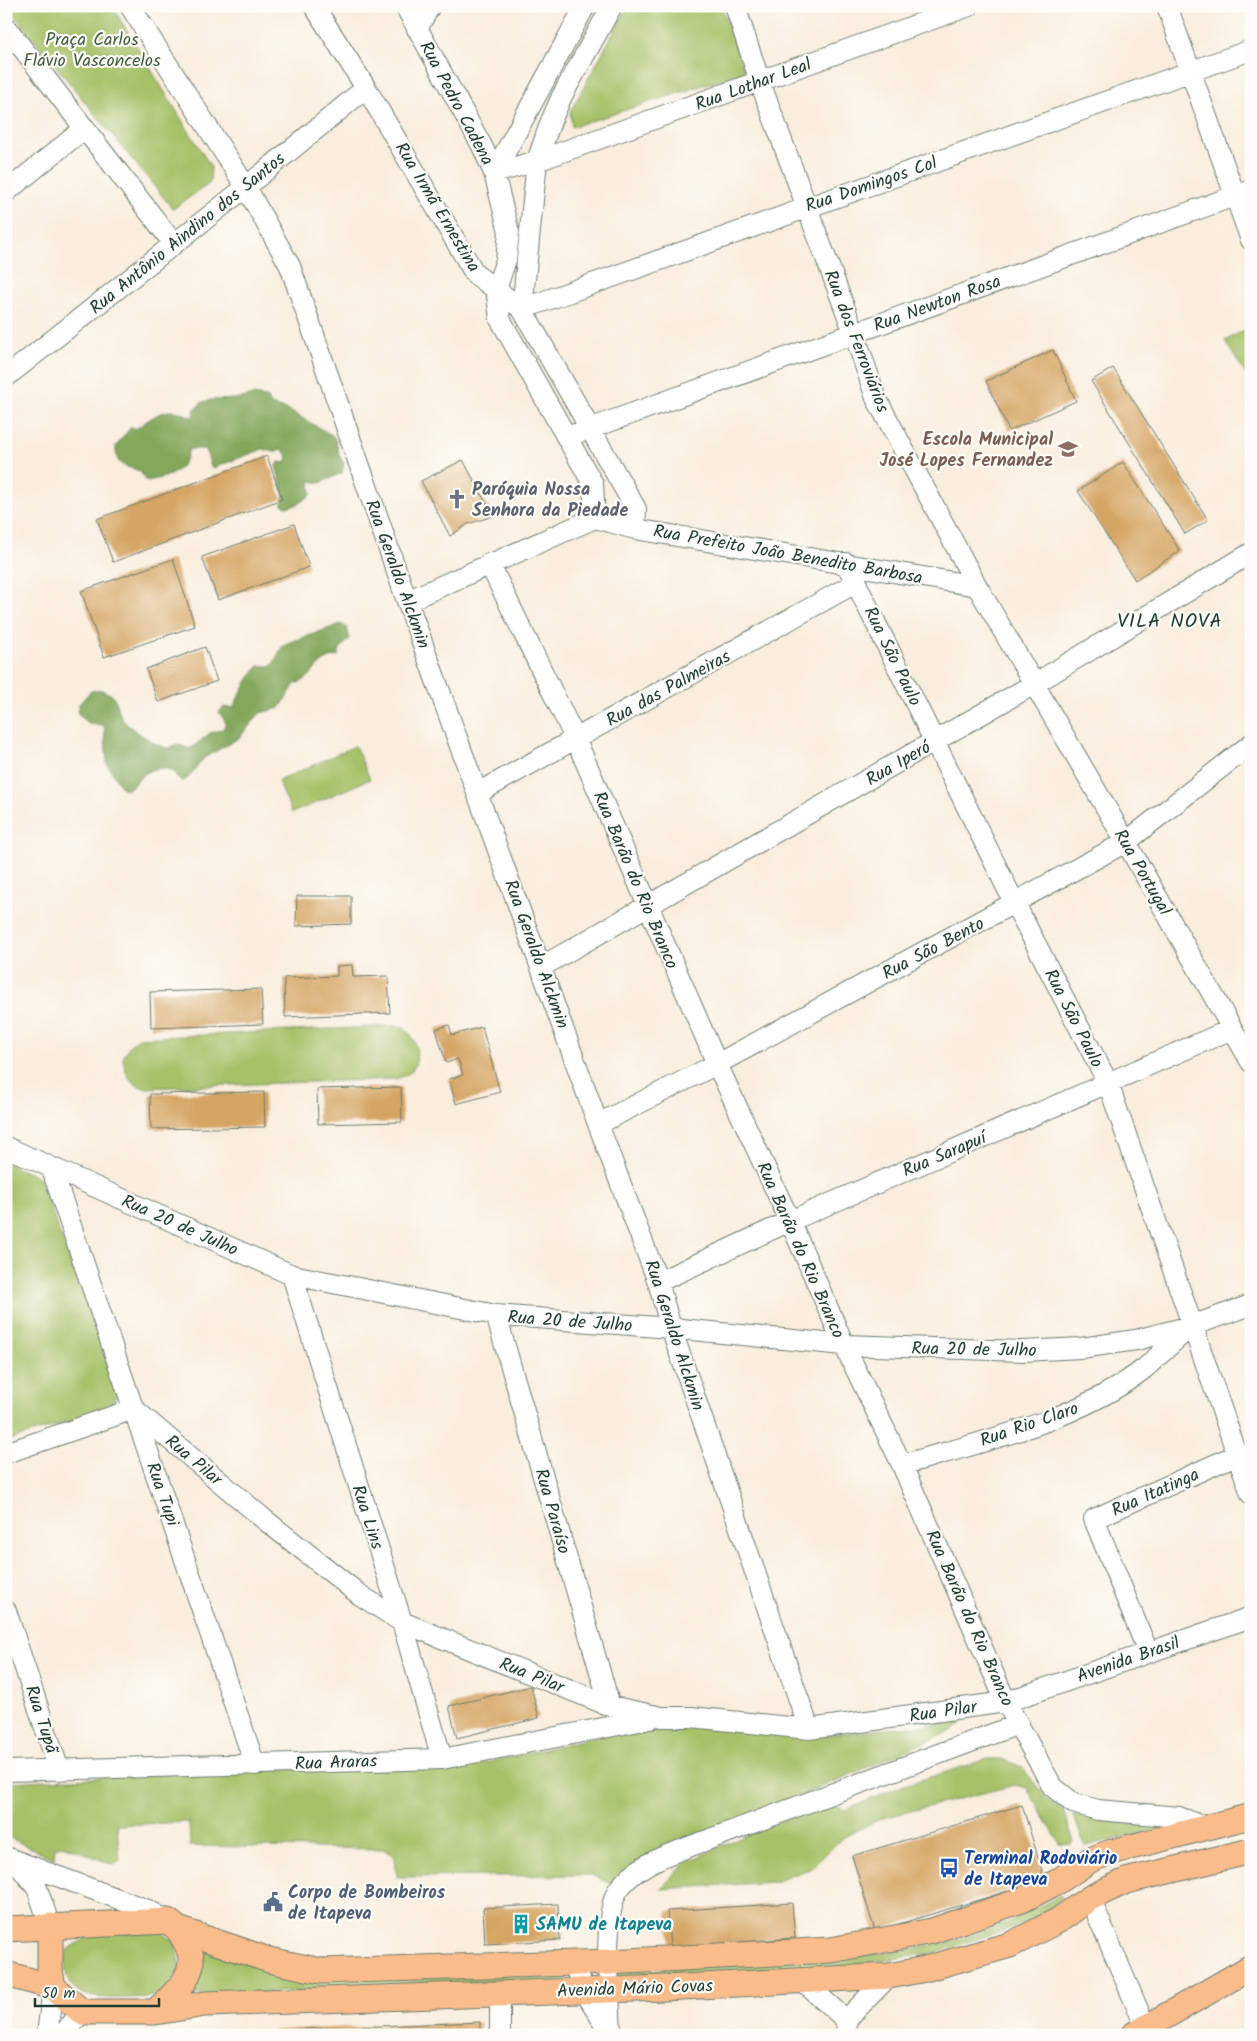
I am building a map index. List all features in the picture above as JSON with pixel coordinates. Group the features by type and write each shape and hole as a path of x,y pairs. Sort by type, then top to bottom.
{"main road":[{"path":"1242,1853 1241,1819 1251,1800"},
{"name":"Avenida Mário Covas","path":"6,1929 50,1926 173,1925 269,1960 321,1971 609,1962 832,1950 932,1931 1022,1900 1057,1882 1090,1860 1204,1827 1241,1819"},
{"name":"Avenida Mário Covas","path":"82,2012 155,2012 204,2004 609,1990 889,1976 925,1969 1010,1945 1059,1920 1090,1898 1126,1881 1242,1853"},
{"path":"155,2012 180,1987 191,1965 190,1951 173,1925"},
{"path":"50,1926 50,1970 53,1987"},
{"path":"1143,2032 1251,1967"},
{"path":"6,1974 53,1987 82,2012"}],"street":[{"name":"Rua Geraldo Alckmin","path":"130,6 246,187 290,266 407,601 598,1124 658,1282 671,1328 809,1729"},
{"name":"Rua Irmã Ernestina","path":"314,6 366,88 475,274 496,289"},
{"name":"Rua Pedro Cadena","path":"405,6 482,146 494,173 509,232 506,260 496,289"},
{"path":"417,29 430,6"},
{"path":"494,173 585,6"},
{"path":"522,309 537,161 562,96 612,6"},
{"name":"Rua dos Ferroviários","path":"735,6 760,82 854,333 876,398 976,586 1034,684"},
{"name":"Rua Lothar Leal","path":"494,173 537,161 969,6"},
{"path":"1167,6 1190,72 1242,193 1251,240"},
{"path":"6,27 174,244"},
{"name":"Rua Domingos Col","path":"522,309 806,206 1251,50"},
{"name":"Rua Antônio Aindino dos Santos","path":"6,377 246,187 366,88"},
{"path":"6,192 85,128"},
{"name":"Rua Newton Rosa","path":"567,437 1242,193"},
{"path":"496,289 522,309 591,427 636,510 635,528"},
{"path":"407,601 489,563 595,518 593,484 500,319 496,289"},
{"name":"Rua Prefeito João Benedito Barbosa","path":"595,518 635,528 976,586"},
{"name":"Rua Iperó","path":"541,967 935,742 1251,553"},
{"name":"Rua Barão do Rio Branco","path":"489,563 576,740 717,1064 790,1221 844,1345 902,1465 1006,1702 1052,1786 1073,1803 1098,1810 1179,1817 1204,1827"},
{"name":"Rua São Paulo","path":"846,563 1015,904 1108,1083 1251,1494"},
{"name":"Rua das Palmeiras","path":"478,794 857,582"},
{"name":"Rua Portugal","path":"1034,684 1251,1062"},
{"name":"Rua São Bento","path":"598,1124 717,1064 1015,904 1126,842 1251,744"},
{"name":"Rua Sarapuí","path":"658,1282 790,1221 1232,1029"},
{"name":"Rua 20 de Julho","path":"6,1147 292,1275 496,1315 671,1328 844,1345 1023,1351 1081,1348 1136,1340 1191,1326 1251,1305"},
{"name":"Rua Tupi","path":"51,1167 255,1765"},
{"name":"Rua Lins","path":"292,1275 402,1622 442,1759"},
{"name":"Rua Paraíso","path":"496,1315 610,1706"},
{"name":"Rua Rio Claro","path":"902,1465 1034,1426 1088,1403 1144,1369 1191,1326"},
{"path":"6,1453 134,1409"},
{"name":"Rua Pilar","path":"134,1409 265,1520 360,1595 402,1622 610,1706 662,1717 691,1716 809,1729 1006,1702"},
{"name":"Rua Itatinga","path":"1148,1652 1094,1519 1236,1455"},
{"name":"Rua Tupã","path":"6,1611 59,1770"},
{"name":"Avenida Brasil","path":"1006,1702 1251,1617"},
{"name":"Rua Araras","path":"6,1771 442,1759 662,1717"},
{"path":"611,2035 608,1935 617,1892 631,1876 652,1861 1019,1724"},
{"path":"10,1859 148,1910 173,1925"},
{"path":"10,1859 37,1888 50,1926"},
{"path":"1090,1898 1143,2032"},
{"path":"573,1962 584,1990 611,2035"},
{"path":"801,1980 846,2028 889,1976"},
{"path":"47,2035 53,1987"},
{"path":"500,1993 500,2035"},
{"path":"62,2035 82,2012"}],"green space":[{"name":"Praça Carlos Flávio Vasconcelos","path":"6,6 112,6 211,167 210,183 173,209"},
{"path":"628,6 721,6 745,72 572,127 570,112"},
{"path":"1251,326 1251,383 1225,341"},
{"path":"252,395 267,397 271,405 286,409 332,435 336,441 339,456 344,463 342,473 320,483 310,481 311,495 296,505 286,507 282,504 284,494 276,467 279,462 286,463 288,456 281,449 274,452 263,449 213,468 210,465 206,449 189,449 183,464 174,473 162,478 146,481 138,471 118,461 116,446 131,427 136,429 155,416 168,411 175,411 190,417 194,416 194,410 202,402 239,399"},
{"path":"341,624 347,628 350,638 340,649 338,656 324,661 308,677 295,684 280,708 260,713 239,738 204,758 187,779 182,781 177,778 174,771 158,769 147,772 128,789 122,788 107,764 104,725 89,723 77,712 79,704 91,691 102,690 112,695 123,720 138,733 165,747 169,748 177,744 190,749 210,733 223,729 226,723 219,712 224,707 233,708 249,678 259,666 272,666 282,647 288,643"},
{"path":"355,746 370,779 292,813 278,781"},
{"path":"396,1026 408,1031 412,1036 417,1056 412,1071 396,1079 145,1088 135,1084 129,1077 123,1058 129,1046 139,1038"},
{"path":"6,1163 40,1178 118,1393 108,1410 6,1441"},
{"path":"662,1721 801,1737 963,1722 954,1730 646,1862 617,1886 591,1875 397,1877 395,1857 383,1849 190,1846 189,1822 117,1825 120,1861 114,1865 63,1845 55,1847 54,1859 6,1836 6,1782 329,1767 473,1766"},
{"path":"987,1759 1002,1759 1022,1767 1047,1799 1064,1811 1074,1842 1071,1845 1060,1844 1027,1788 1015,1785 879,1819 842,1838 812,1868 774,1882 661,1889 684,1864 726,1844 826,1802 845,1810 905,1785"},
{"path":"1073,1814 1127,1824 1169,1827 1085,1846"},
{"path":"1059,1895 1062,1898 1047,1912 1028,1922 939,1952 859,1964 612,1980 612,1972 778,1962 852,1956 924,1947 993,1928 1026,1914"},
{"path":"162,1932 175,1942 180,1968 167,1987 157,1994 149,1997 127,1998 89,1996 79,1992 72,1986 67,1977 65,1966 67,1950 92,1934"},
{"path":"202,1949 217,1954 565,1974 567,1982 195,1995 193,1991 199,1977 200,1952"}],"building":[{"path":"1053,350 1076,401 1009,431 986,381"},
{"path":"1113,368 1208,520 1185,534 1091,381"},
{"path":"267,456 282,499 113,562 97,519"},
{"name":"Paróquia Nossa Senhora da Piedade","path":"463,460 493,516 468,524 450,536 421,481"},
{"path":"1123,462 1180,551 1135,580 1078,491"},
{"path":"294,524 309,567 218,600 202,557"},
{"path":"173,559 195,626 104,657 81,591"},
{"path":"205,647 217,681 158,702 146,669"},
{"path":"297,896 351,896 351,924 296,926"},
{"path":"352,965 353,977 388,976 390,1013 285,1017 284,978 337,976 337,966"},
{"path":"261,989 263,1024 151,1028 150,992"},
{"path":"449,1025 452,1035 482,1027 500,1092 456,1104 449,1079 463,1075 458,1059 446,1063 436,1029"},
{"path":"401,1087 402,1122 318,1124 317,1089"},
{"path":"264,1092 265,1127 151,1129 150,1094"},
{"path":"531,1686 539,1718 457,1738 449,1706"},
{"name":"Terminal Rodoviário de Itapeva","path":"1022,1805 1045,1880 875,1931 852,1856"},
{"path":"792,1903 795,1938 670,1947 667,1911"},
{"name":"SAMU de Itapeva","path":"558,1904 560,1940 485,1944 483,1908"},
{"path":"480,2022 480,2035 275,2035 275,2030"}],"place":[{"name":"Escola Municipal José Lopes Fernandez","path":"1068,449"},
{"name":"Paróquia Nossa Senhora da Piedade","path":"457,499"},
{"name":"Terminal Rodoviário de Itapeva","path":"949,1868"},
{"name":"Corpo de Bombeiros de Itapeva","path":"273,1902"},
{"name":"SAMU de Itapeva","path":"521,1924"}],"district":[{"name":"VILA NOVA","path":"1170,620"}]}
